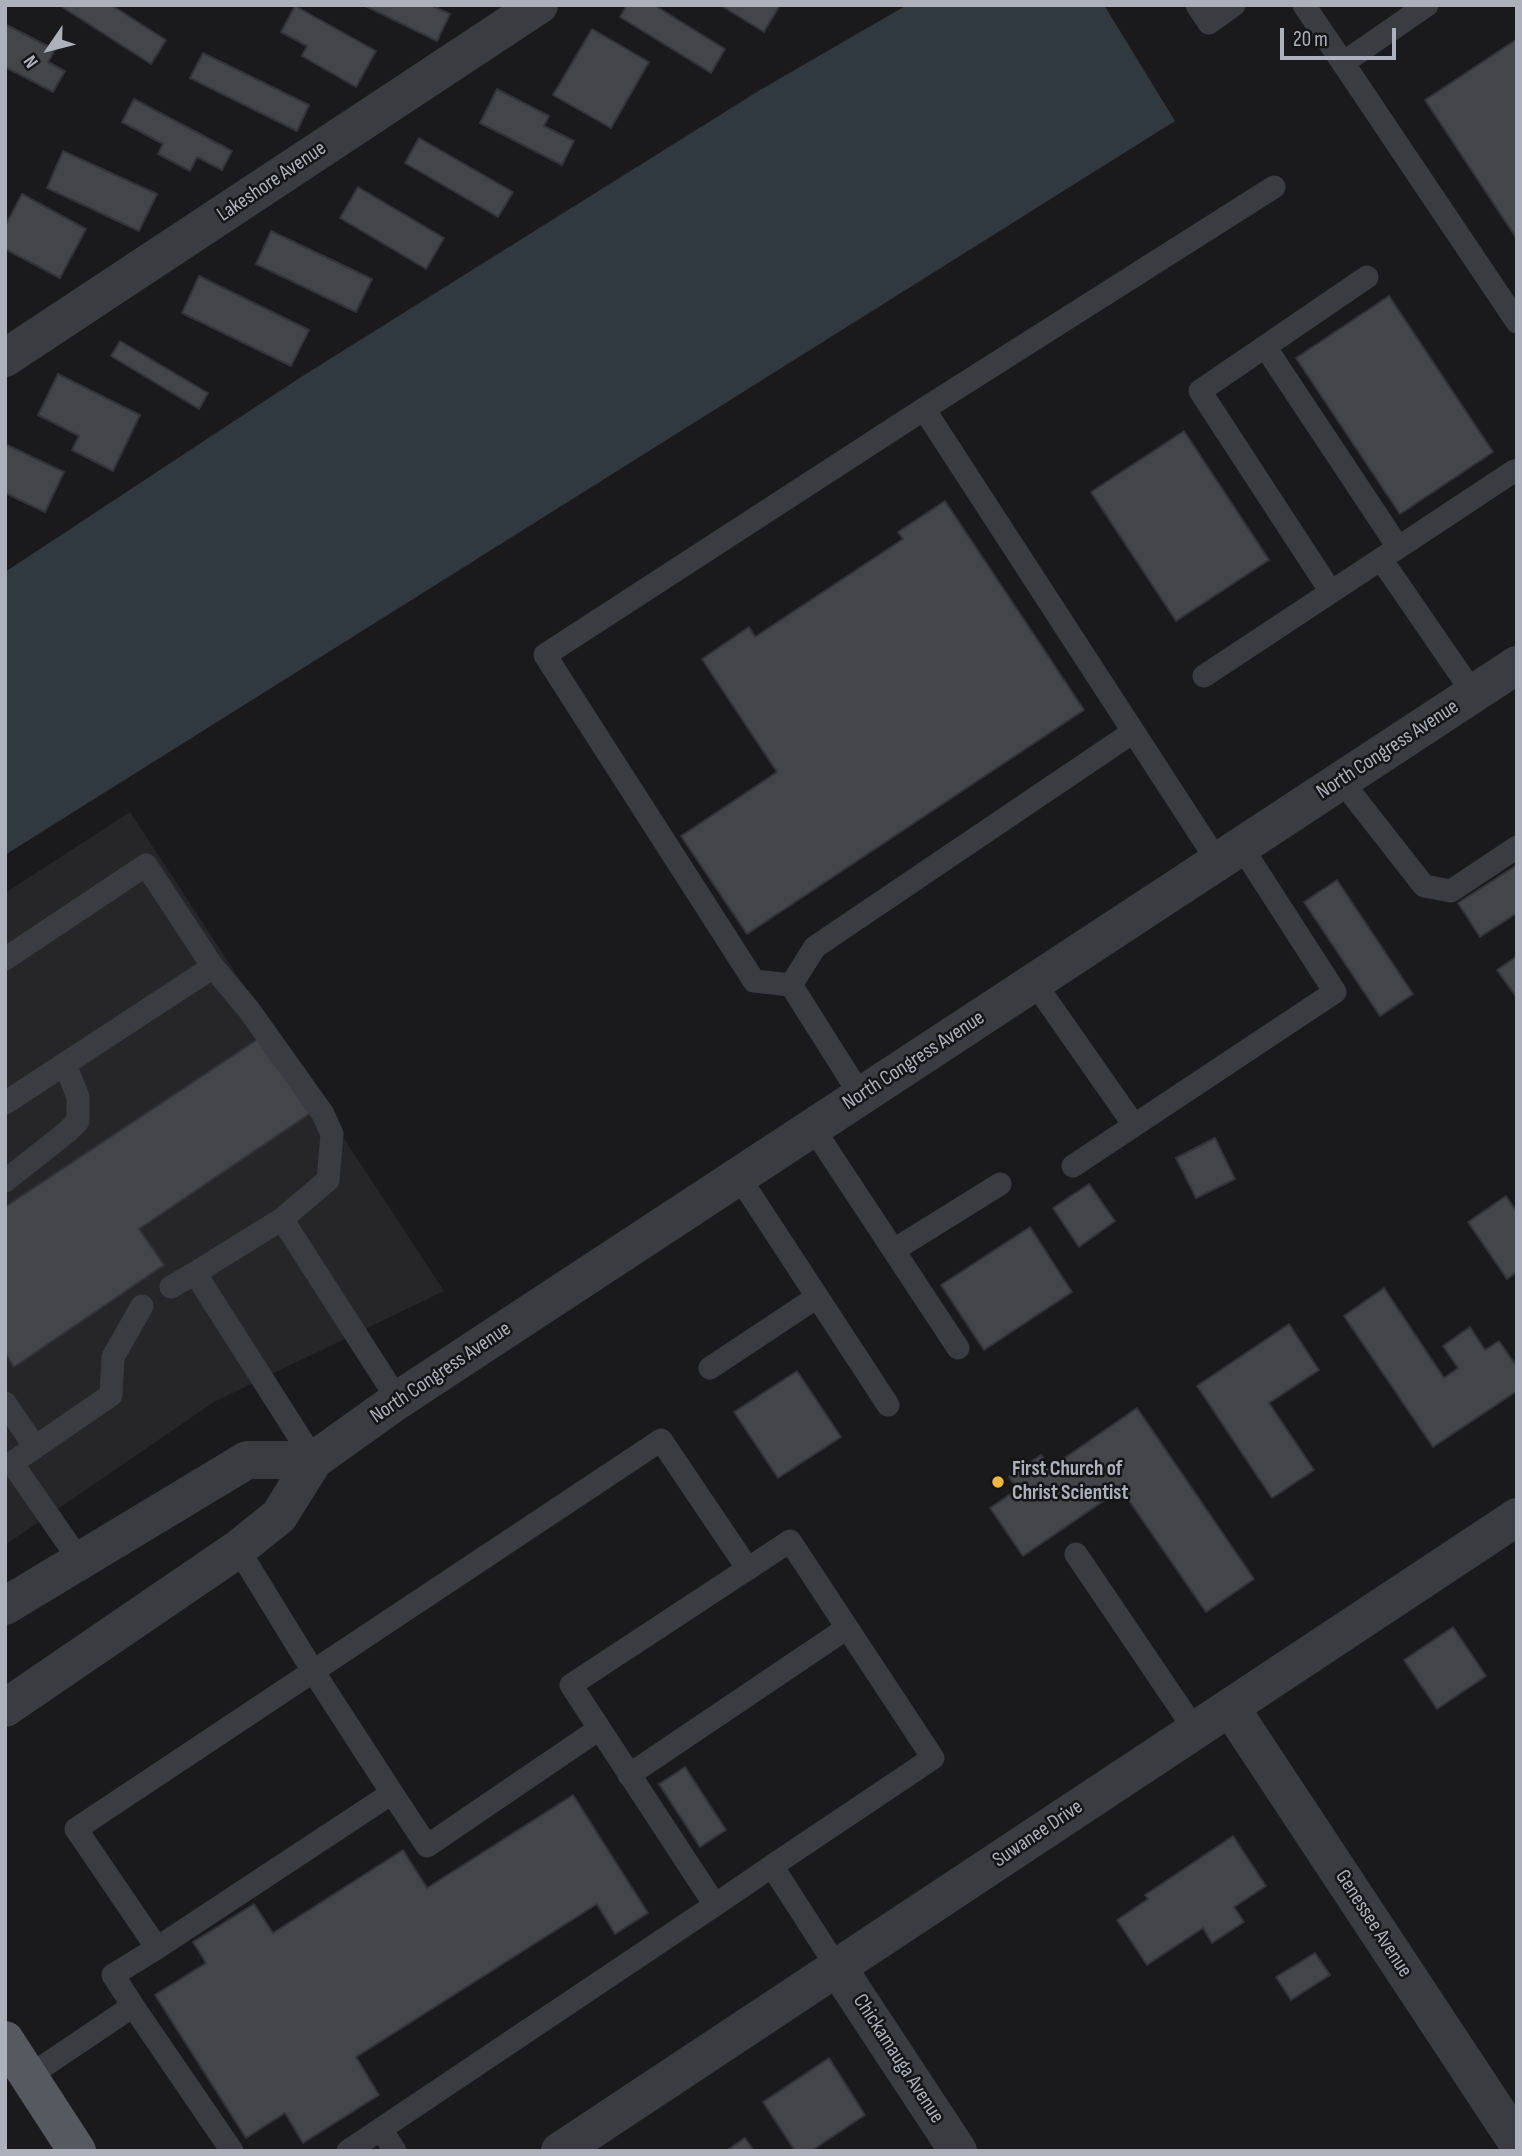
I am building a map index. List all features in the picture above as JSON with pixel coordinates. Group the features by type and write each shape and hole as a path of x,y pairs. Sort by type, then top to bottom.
{"main road":[{"path":"5,2040 77,2151"}],"street":[{"name":"Lakeshore Avenue","path":"5,358 538,5"},
{"name":"North Congress Avenue","path":"5,1708 238,1549 279,1516 314,1460 398,1400 1517,665"},
{"path":"5,1606 247,1460 314,1460"},
{"name":"Suwanee Drive","path":"560,2151 1517,1517"},
{"name":"Genessee Avenue","path":"1230,1707 1517,2142"},
{"name":"Chickamauga Avenue","path":"837,1967 958,2151"}],"lane":[{"path":"1197,5 1209,23 1234,5"},
{"path":"1304,5 1517,323"},
{"path":"1342,63 1427,5"},
{"path":"791,985 754,981 545,655 1274,187"},
{"path":"1331,592 1200,391 1367,277"},
{"path":"1266,348 1474,694"},
{"path":"924,410 1133,732 1335,992 1073,1166"},
{"path":"1204,676 1514,471"},
{"path":"791,985 816,947 1133,732"},
{"path":"1341,780 1424,886 1451,891 1517,847"},
{"path":"5,959 146,865 214,967 249,1010 323,1114 332,1134 328,1180 282,1219 171,1287"},
{"path":"5,1103 214,967"},
{"path":"1034,982 1134,1125"},
{"path":"791,985 861,1096"},
{"path":"5,1181 78,1121 78,1097 65,1064"},
{"path":"813,1128 958,1348"},
{"path":"739,1177 888,1405"},
{"path":"894,1250 1000,1184"},
{"path":"282,1219 398,1400"},
{"path":"195,1273 314,1460"},
{"path":"710,1368 817,1297"},
{"path":"80,1561 8,1465 111,1395 113,1357 142,1306"},
{"path":"5,1403 35,1447"},
{"path":"157,1948 76,1829 661,1440 748,1569"},
{"path":"348,2151 715,1905 933,1758 790,1541 571,1685 715,1905"},
{"path":"238,1549 313,1671 428,1846 600,1729"},
{"path":"1076,1554 1195,1730"},
{"path":"629,1775 847,1628"},
{"path":"232,2151 113,1975 392,1793"},
{"path":"772,1866 837,1967"},
{"path":"29,2076 133,2006"},
{"path":"381,2129 396,2151"}],"shaded area":[{"path":"907,5 1104,5 1175,121 5,855 5,572 301,377 760,90"},
{"path":"130,812 444,1291 214,1402 5,1545 5,893"}],"building":[{"path":"59,5 111,5 166,40 151,64"},
{"path":"363,5 431,5 450,14 437,41"},
{"path":"627,5 654,5 725,49 711,73 620,17"},
{"path":"720,5 780,5 764,32"},
{"path":"295,6 376,51 356,87 302,56 307,46 281,32"},
{"path":"5,24 55,50 48,62 65,71 53,92 5,67"},
{"path":"592,29 649,62 611,128 553,95"},
{"path":"1517,39 1517,239 1425,100"},
{"path":"203,53 309,105 297,131 190,78"},
{"path":"497,89 549,116 544,126 574,141 562,165 480,123"},
{"path":"134,99 232,151 222,170 197,157 190,171 158,154 163,144 122,122"},
{"path":"419,138 513,192 498,217 405,163"},
{"path":"63,151 157,194 139,231 47,188"},
{"path":"358,187 444,238 426,269 340,218"},
{"path":"22,194 86,229 60,278 5,249 5,226"},
{"path":"271,231 372,279 356,312 256,264"},
{"path":"199,276 309,330 291,366 182,313"},
{"path":"1389,296 1493,452 1400,514 1296,358"},
{"path":"120,341 208,393 199,409 111,356"},
{"path":"58,374 140,415 113,471 72,450 79,436 38,415"},
{"path":"1184,431 1269,560 1176,621 1091,492"},
{"path":"5,444 64,472 45,512 5,493"},
{"path":"945,501 1084,710 747,934 681,836 777,772 702,659 749,627 755,637 903,539 898,532"},
{"path":"1517,865 1517,913 1480,937 1458,903"},
{"path":"1337,880 1413,994 1380,1016 1304,902"},
{"path":"1517,956 1517,998 1497,970"},
{"path":"261,1037 312,1112 139,1229 164,1265 14,1367 5,1353 5,1207"},
{"path":"1215,1138 1235,1179 1196,1198 1176,1158"},
{"path":"1089,1184 1115,1221 1079,1247 1053,1208"},
{"path":"1506,1196 1517,1212 1517,1272 1507,1279 1468,1222"},
{"path":"1030,1227 1072,1292 984,1350 941,1285"},
{"path":"1384,1288 1444,1378 1458,1368 1443,1346 1470,1327 1485,1350 1499,1341 1517,1367 1517,1391 1433,1447 1344,1316"},
{"path":"1289,1324 1319,1370 1269,1403 1314,1470 1272,1498 1197,1386"},
{"path":"797,1371 841,1437 778,1478 734,1412"},
{"path":"1137,1408 1254,1579 1206,1612 1121,1489 1023,1556 990,1508 1018,1489 1009,1477 1041,1455 1050,1468"},
{"path":"1453,1627 1486,1676 1437,1709 1404,1660"},
{"path":"685,1767 726,1830 700,1847 659,1784"},
{"path":"573,1795 648,1913 615,1934 597,1904 356,2057 379,2095 303,2143 285,2113 246,2138 155,1995 206,1963 193,1942 254,1904 273,1933 403,1850 427,1888"},
{"path":"1233,1836 1266,1886 1234,1907 1244,1922 1212,1943 1203,1928 1147,1965 1117,1920 1148,1899 1145,1895"},
{"path":"1315,1953 1330,1975 1291,2000 1276,1977"},
{"path":"829,2058 865,2115 811,2151 795,2151 763,2102"},
{"path":"745,2138 754,2151 726,2151"}],"place":[{"name":"First Church of Christ Scientist","path":"998,1482"}]}
